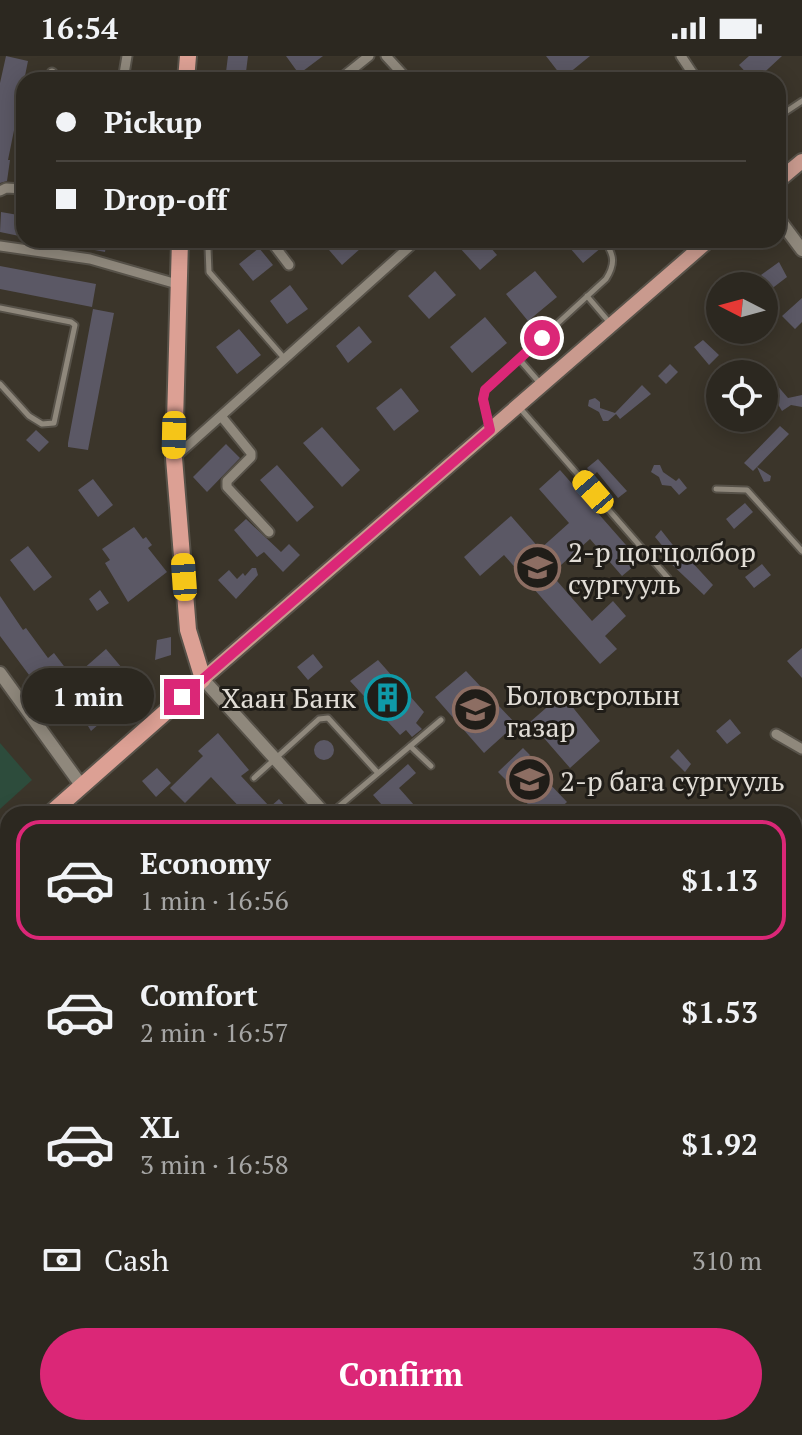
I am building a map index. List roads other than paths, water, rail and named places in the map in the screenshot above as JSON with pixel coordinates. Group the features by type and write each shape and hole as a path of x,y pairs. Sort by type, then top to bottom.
{"highway":[{"path":"59,806 203,679 188,630 174,458 179,248"}],"main road":[{"path":"786,174 802,161"},
{"path":"203,679 700,248"}],"street":[{"path":"349,72 369,56"},
{"path":"386,56 401,72"},
{"path":"786,229 802,250"},
{"path":"0,246 90,259 177,284"},
{"path":"276,248 289,265"},
{"path":"174,458 408,248"},
{"path":"221,416 251,453 251,457 227,481 227,487 269,532"},
{"path":"0,673 81,785"},
{"path":"203,679 320,806"},
{"path":"776,734 802,749"}],"lane":[{"path":"208,248 209,272 284,358"},
{"path":"490,430 483,399 485,390 606,279 613,268 614,258 608,248"},
{"path":"587,296 611,324"},
{"path":"0,308 75,325 54,423 42,424 29,416 0,384"},
{"path":"519,359 542,385"},
{"path":"518,406 668,578"},
{"path":"716,489 747,490 802,551"},
{"path":"254,778 319,719 328,718 378,773"},
{"path":"338,806 441,720"},
{"path":"410,746 431,766"}],"place":[{"name":"2-р цогцолбор сургууль","path":"537,567"},
{"name":"Хаан Банк","path":"387,697"},
{"name":"Боловсролын газар","path":"475,710"},
{"name":"2-р бага сургууль","path":"529,780"}]}
